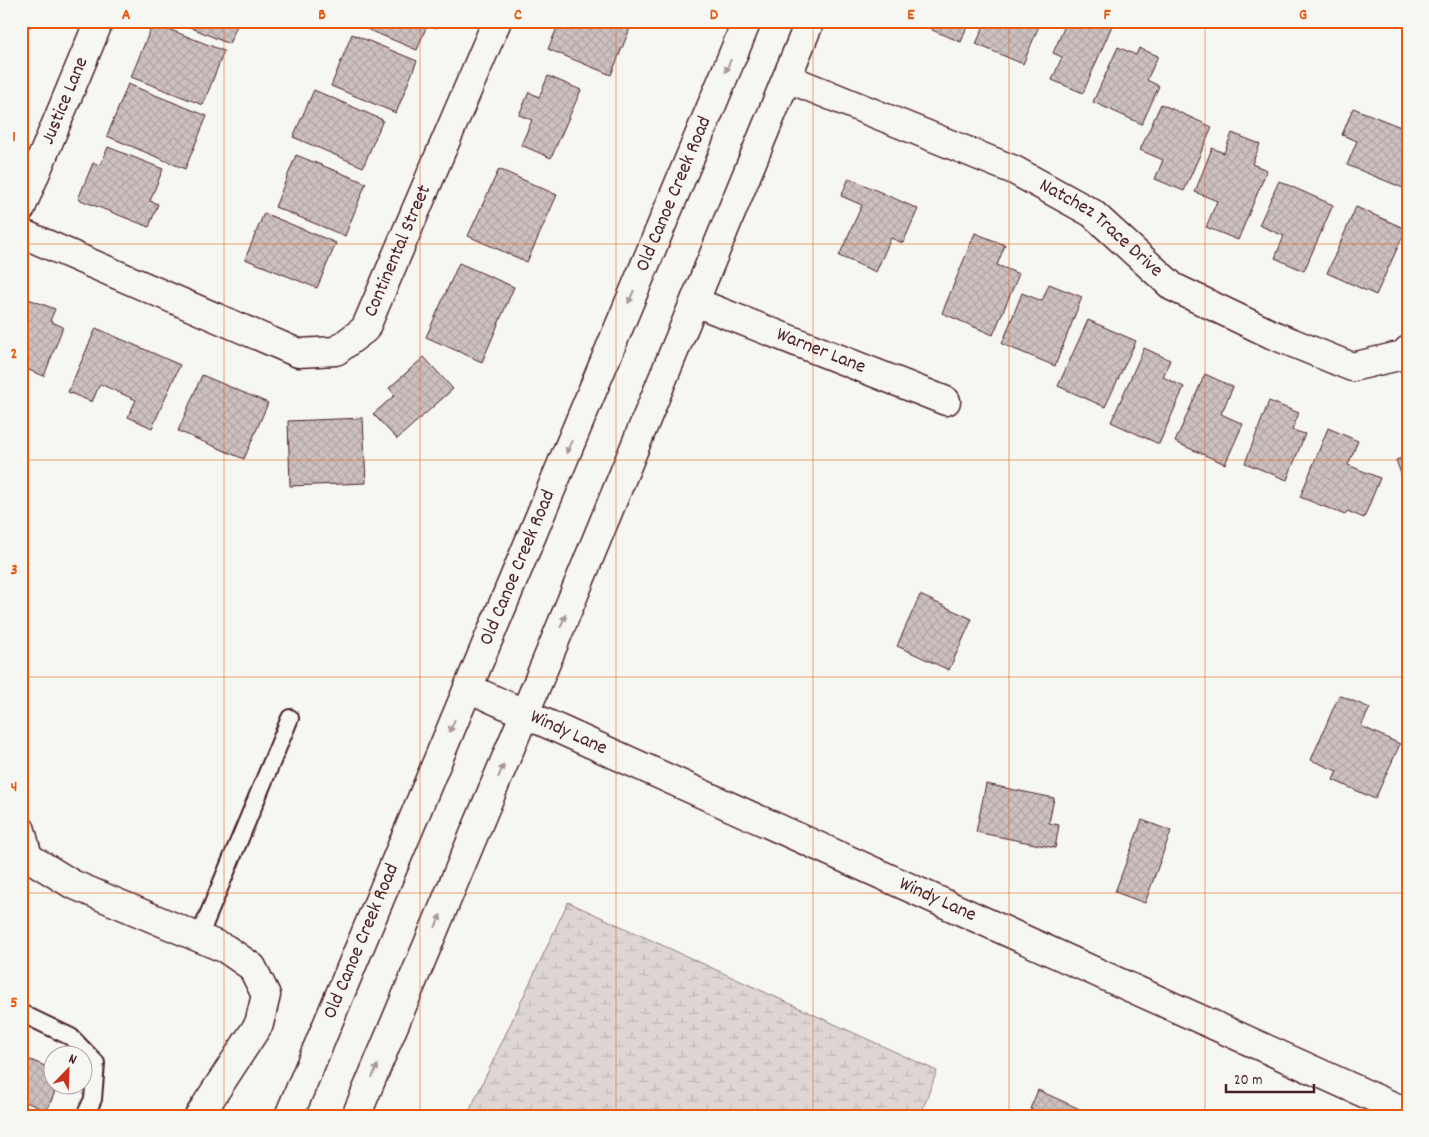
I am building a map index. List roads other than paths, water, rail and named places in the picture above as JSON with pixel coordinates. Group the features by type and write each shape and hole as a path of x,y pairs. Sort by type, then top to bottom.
{"street":[{"name":"Justice Lane","path":"21,208 99,21"},
{"name":"Continental Street","path":"21,233 298,352 336,351 365,329 497,21"},
{"name":"Old Canoe Creek Road","path":"289,1116 747,21"},
{"path":"356,1116 810,21"},
{"name":"Natchez Trace Drive","path":"787,78 1014,170 1092,213 1174,287 1271,334 1352,367 1403,355 1408,350"},
{"name":"Warner Lane","path":"695,302 946,401"},
{"name":"Windy Lane","path":"468,688 1408,1113"},
{"path":"21,830 28,857 72,884 226,949 252,967 266,995 259,1024 199,1116"}],"lane":[{"path":"199,937 290,718"},
{"path":"21,1013 71,1038 96,1063 93,1098 85,1116"}]}
